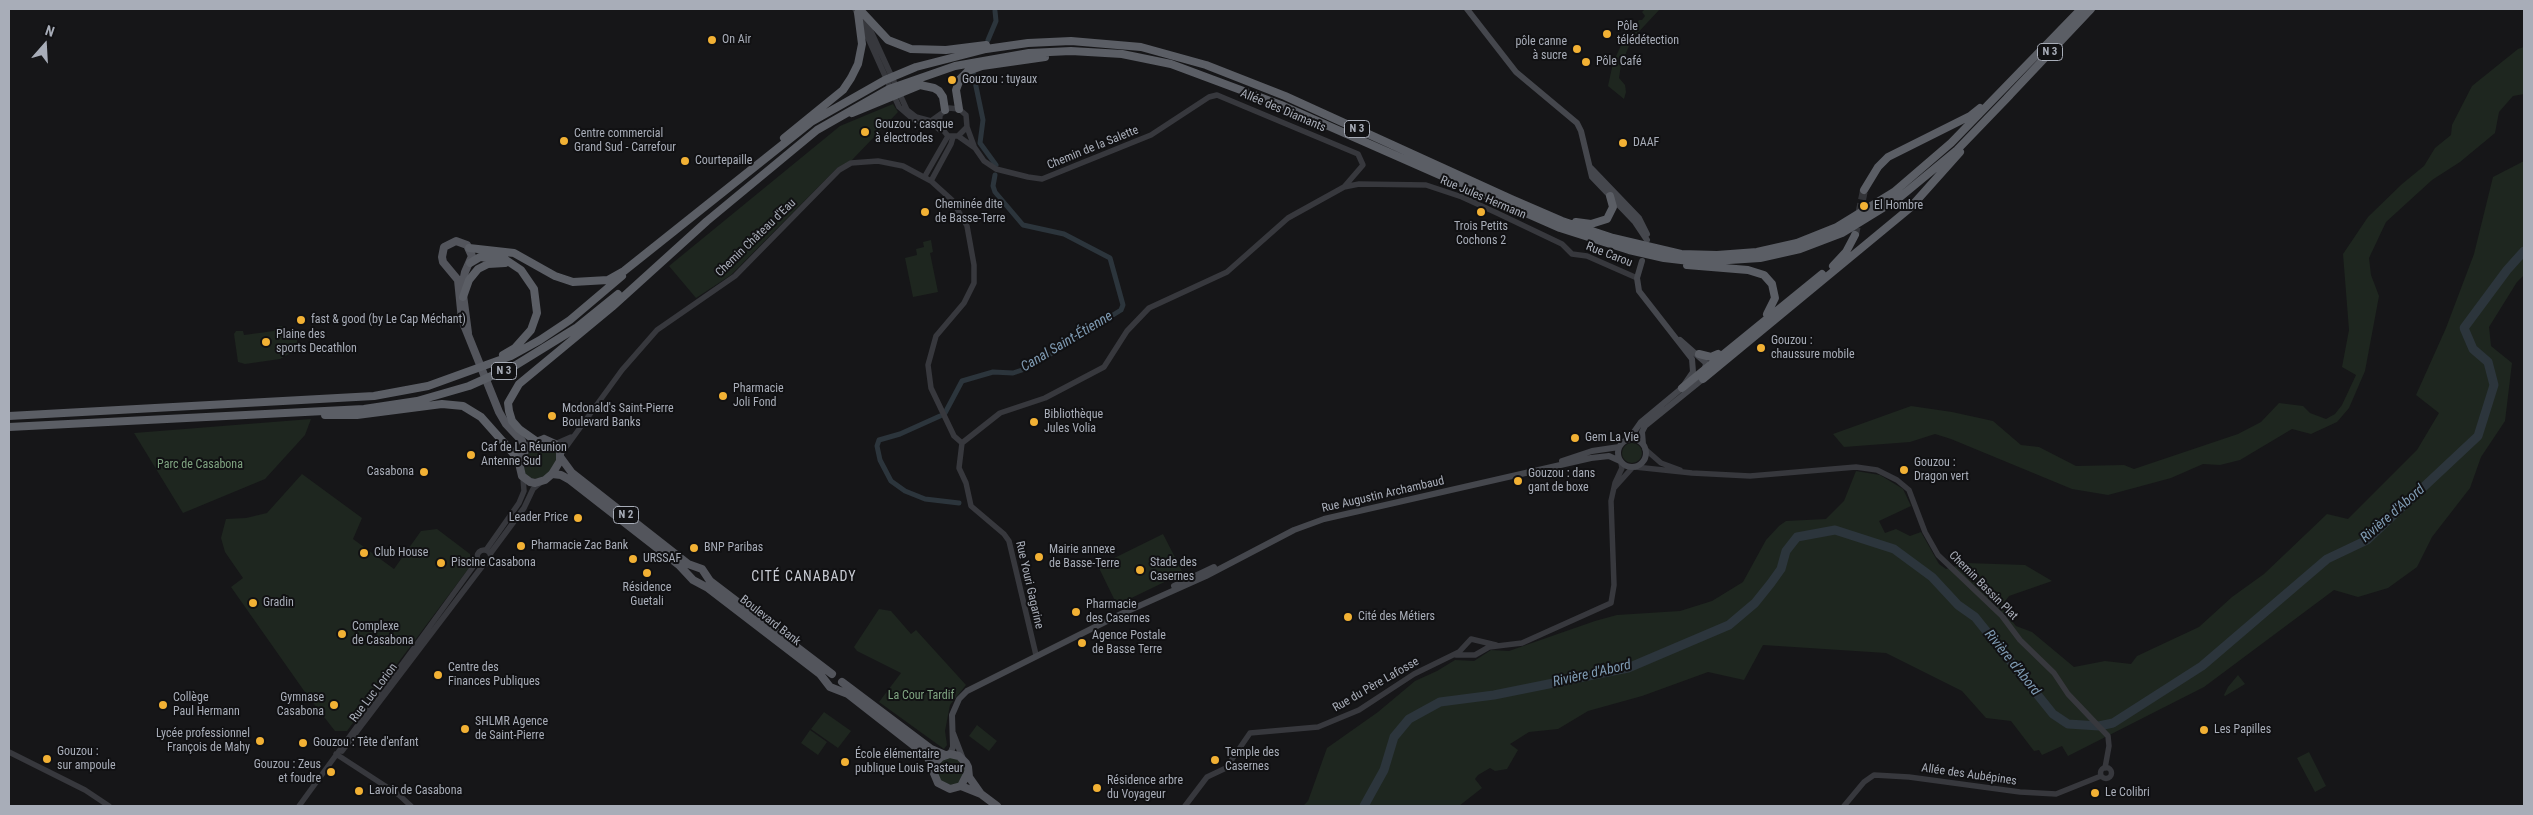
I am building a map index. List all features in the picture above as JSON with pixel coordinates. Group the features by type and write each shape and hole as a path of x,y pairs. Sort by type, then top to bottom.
{"highway":[{"name":"N 3","path":"469,248 514,253 563,279 581,283 608,280 624,271 764,159 832,108 885,80 953,56 1028,43 1106,43 1174,54 1285,96 1562,221 1631,244 1681,254 1717,255 1757,252 1812,237 1837,227 1872,207 1922,169 2001,92 2081,9"},
{"name":"N 3","path":"1629,250 1664,258 1720,262 1760,258 1816,244 1851,228 1899,198 1957,150 2091,9"},
{"path":"859,10 888,40 911,50 946,50 1028,43"},
{"path":"764,159 795,127 843,90 851,78 858,64 862,44 859,10"},
{"name":"N 3","path":"9,427 390,406 444,394 494,376 546,348 576,328 817,130 889,89 955,66 1029,53 1105,53 1155,60 1203,74 1289,109 1560,228 1672,262 1702,268 1748,270 1764,275 1772,284 1775,298 1770,311 1757,327"},
{"path":"959,109 956,95 958,85 964,75 974,68 1032,58 1105,53"},
{"path":"817,130 837,119 920,85 939,91 943,97 942,113"},
{"path":"1864,190 1878,167 1888,157 1970,116 2001,92"},
{"path":"1703,379 1910,208 2010,95"},
{"name":"N 3","path":"1470,181 1563,218 1586,224 1607,219 1613,207 1610,196"},
{"name":"N 3","path":"9,416 374,396 428,386 511,356 570,320 698,212"},
{"path":"1682,388 1836,263 1846,252 1855,235"},
{"name":"N 3","path":"536,441 519,429 512,421 508,403 512,393 519,384 612,306 690,236"},
{"path":"468,265 480,257 492,257 514,264"},
{"path":"463,297 469,280 484,266 501,262 514,264"},
{"name":"N 3","path":"480,368 515,348 531,330 535,322 538,303 534,289 527,276 514,264"},
{"path":"1695,357 1712,357 1735,344"},
{"name":"N 3","path":"280,412 357,415 452,403 472,410 481,417 513,453 519,463"}],"main road":[{"path":"1467,9 1516,72 1577,123 1581,131 1587,161 1592,177 1640,227 1646,240 1648,232 1644,225 1599,178 1587,161"},
{"path":"1596,182 1620,203 1624,203"},
{"path":"463,297 463,279 472,256 469,248 463,243 456,241 444,247 443,262 452,270 463,270 468,265"},
{"path":"1642,261 1637,278 1639,291 1670,332 1695,357 1706,363 1706,368 1703,379 1646,426 1642,432 1644,460 1634,467 1620,462 1619,448 1630,439 1641,422 1682,388 1693,372 1695,357"},
{"name":"N 3","path":"452,270 460,284 460,316 499,412 522,441 525,450"},
{"name":"N 3","path":"463,297 468,333"},
{"path":"514,432 536,441"},
{"path":"555,444 544,439 536,441 525,450 519,463 522,476 530,482 541,482 552,474 561,456"},
{"path":"1630,439 1636,439 1644,446"},
{"name":"N 2","path":"555,444 572,474 695,567 702,569 705,574"},
{"name":"Rue Augustin Archambaud","path":"1514,476 1592,451 1619,448"},
{"name":"Rue Augustin Archambaud","path":"947,754 953,747 952,715 954,707 966,690 1149,601 1206,576 1294,530 1324,519 1601,456 1614,457 1620,462"},
{"name":"N 2","path":"552,474 561,475 570,480 697,582"},
{"path":"690,576 690,572 695,567"},
{"path":"697,582 702,580 705,574"},
{"name":"Boulevard Bank","path":"705,574 714,584 832,674"},
{"name":"Boulevard Bank","path":"697,582 718,595 827,682"},
{"path":"827,682 832,674"},
{"name":"N 2","path":"832,674 840,676 842,682 930,750 963,760 981,794"},
{"name":"N 2","path":"827,682 830,687 848,694 926,755 934,767 934,776 941,786 950,789 961,786 981,794 997,806"},
{"path":"836,689 842,682"},
{"name":"Rue Augustin Archambaud","path":"953,732 963,760"},
{"path":"934,767 938,760 947,754"},
{"path":"961,786 968,772"}],"street":[{"path":"859,10 899,107 908,117 935,126 953,136"},
{"name":"Chemin de la Salette","path":"967,128 974,148 984,161 996,169 1028,177 1042,178 1151,135 1209,97 1217,95"},
{"name":"Allée des Diamants","path":"1217,95 1358,154 1363,165 1344,187"},
{"path":"920,121 931,121 942,113 959,109 966,115 967,128 953,136 925,176"},
{"path":"940,130 942,113"},
{"path":"932,181 951,144 953,136"},
{"name":"Chemin de la Salette","path":"953,136 974,148"},
{"name":"Chemin Château d'Eau","path":"561,456 571,437 622,370 657,330 735,276 838,170 851,163 878,161 903,166 925,176 945,191 961,213 969,234 975,275 971,291 964,303 936,336 928,365 931,388 954,436 962,443"},
{"name":"Rue Jules Hermann","path":"962,443 1000,413 1045,398 1104,367 1128,331 1155,304 1227,272 1288,218 1344,187 1359,184 1416,184 1436,187 1462,197 1562,244 1572,254"},
{"name":"Rue Carou","path":"1572,254 1587,256 1637,278"},
{"path":"555,444 571,437"},
{"name":"Rue Youri Gagarine","path":"962,443 959,468 966,483 971,506 1004,534 1009,541 1036,655"},
{"name":"Chemin Bassin Plat","path":"1644,446 1661,463 1692,473"},
{"path":"1496,645 1480,650 1475,654 1466,650 1466,642 1471,639 1480,643 1496,645 1522,643 1608,605 1613,598 1611,507 1614,489 1622,468 1620,462"},
{"path":"1614,489 1634,467"},
{"name":"Chemin Bassin Plat","path":"1634,467 1692,473 1760,476 1856,467 1877,470 1904,485 1909,490 1925,532 1938,555 2002,616 2020,640 2054,673 2068,694 2108,736 2110,746 2105,768 2110,770 2111,775 2105,778 2101,776"},
{"path":"488,552 519,504 525,485 522,476"},
{"path":"488,552 524,508 533,489 541,482"},
{"name":"Rue Luc Lorion","path":"298,806 478,560 478,553 488,552 489,561 484,564 337,755"},
{"path":"478,560 484,564"},
{"path":"1480,643 1480,650"},
{"name":"Rue du Père Lafosse","path":"1185,806 1207,777 1226,768 1250,733 1303,730 1334,721 1359,710 1414,674 1466,650"},
{"path":"345,747 347,762"},
{"path":"9,752 85,790 109,806"},
{"path":"337,755 399,795 411,806"},
{"name":"Allée des Aubépines","path":"1844,806 1864,782 1874,775 1909,777 2038,794 2056,794 2101,776"}],"green space":[{"path":"1645,9 1660,9 1632,39 1621,65 1619,78 1625,85 1624,99 1608,86 1613,63 1623,41 1639,20 1642,20 1645,16 1642,12"},
{"path":"2524,47 2524,94 2513,96 2499,112 2495,133 2460,162 2432,180 2386,222 2369,258 2371,275 2379,296 2365,371 2349,408 2337,422 2311,434 2292,429 2240,460 2220,465 2203,464 2171,478 2108,495 2072,489 1935,434 1910,442 1844,447 1833,434 1911,406 1993,421 2021,445 2039,447 2076,466 2124,465 2134,469 2238,434 2261,422 2279,403 2303,406 2310,413 2326,419 2335,414 2342,405 2356,375 2342,367 2349,330 2343,254 2368,217 2402,184 2424,166 2435,148 2451,135 2452,125 2472,86 2518,49"},
{"path":"893,104 898,112 852,160 837,168 731,275 696,298 669,266 840,126"},
{"path":"2524,161 2524,275 2517,282 2489,327 2491,346 2512,363 2505,421 2481,457 2470,488 2432,537 2417,567 2388,588 2358,597 2334,590 2204,687 2068,756 2062,746 2042,755 2039,750 2034,751 2011,721 1986,718 1962,691 1886,653 1763,645 1744,680 1708,672 1642,696 1588,711 1558,729 1529,732 1510,744 1518,750 1507,769 1495,771 1490,768 1478,775 1475,779 1482,788 1459,806 1303,806 1308,801 1327,748 1378,712 1415,681 1455,660 1474,661 1491,650 1509,651 1617,615 1680,611 1712,601 1743,582 1766,540 1779,526 1786,521 1826,519 1844,501 1856,471 1880,475 1903,489 1911,506 1879,521 1885,533 1896,529 1910,536 1921,532 1939,564 1946,569 1966,563 2025,565 2052,581 2009,596 2001,607 2016,626 2032,632 2074,667 2105,661 2131,664 2137,656 2199,627 2232,597 2264,574 2327,514 2348,519 2417,450 2439,413 2416,395 2446,328 2474,254 2493,177"},
{"path":"931,240 933,252 930,253 938,292 913,297 905,258 917,255 916,249 924,247 923,242"},
{"name":"Plaine des sports Decathlon","path":"283,326 287,331 296,332 298,349 280,359 245,364 238,362 234,334 236,331 243,331 244,335 274,331 276,327"},
{"name":"Parc de Casabona","path":"311,419 305,435 265,479 183,513 134,433"},
{"path":"544,443 557,450 557,463 544,478 531,479 525,474 522,464 524,457 536,446"},
{"path":"1632,443 1639,446 1642,453 1639,460 1632,463 1625,460 1622,453 1625,446"},
{"name":"Complexe de Casabona","path":"302,474 362,518 353,539 394,569 421,531 437,529 470,554 472,564 347,731 335,731 307,695 231,587 243,578 225,552 221,538 226,519 246,518 267,513"},
{"name":"Stade des Casernes","path":"1163,534 1183,573 1117,605 1098,566"},
{"name":"La Cour Tardif","path":"879,609 891,611 911,634 916,630 966,685 950,705 945,731 947,745 944,749 879,702 901,673 857,651 854,647"},
{"path":"2238,675 2245,684 2225,696 2228,687"},
{"path":"824,712 851,731 838,748 811,729"},
{"path":"977,725 997,741 989,751 969,736"},
{"path":"810,730 827,742 818,755 801,743"},
{"path":"2309,752 2326,786 2315,792 2297,758"},
{"path":"951,757 961,761 965,771 961,781 951,785 941,781 937,771 941,761"}],"waterway":[{"name":"Canal Saint-Étienne","path":"988,40 996,21 995,11"},
{"name":"Canal Saint-Étienne","path":"973,72 983,120 980,143 996,165"},
{"name":"Canal Saint-Étienne","path":"945,413 962,381 993,372 1013,373 1028,368 1121,310 1123,305 1110,258 1064,234 1023,225 995,192 993,186 995,175"},
{"name":"Rivière d'Abord","path":"1364,806 1384,770 1394,737 1409,719 1440,702 1494,695 1628,668 1729,625 1755,603 1771,583 1781,569 1786,551 1797,537 1835,530 1894,549 1932,577 1958,605 1975,617 2053,714 2068,724 2099,726 2113,723 2202,666 2327,559 2367,540 2478,436 2494,385 2488,362 2473,349 2464,328 2507,270 2524,251"},
{"name":"Canal Saint-Étienne","path":"940,416 900,434 879,440 877,446 880,460 891,481 905,491 925,499 959,503"}],"tunnel":[{"path":"1855,235 1864,190"}],"place":[{"name":"Pôle télédétection","path":"1607,34"},
{"name":"On Air","path":"712,40"},
{"name":"pôle canne à sucre","path":"1577,49"},
{"name":"Pôle Café","path":"1586,62"},
{"name":"Gouzou : tuyaux","path":"952,80"},
{"name":"Gouzou : casque à électrodes","path":"865,132"},
{"name":"Centre commercial Grand Sud - Carrefour","path":"564,141"},
{"name":"DAAF","path":"1623,143"},
{"name":"Courtepaille","path":"685,161"},
{"name":"El Hombre","path":"1864,206"},
{"name":"Cheminée dite de Basse-Terre","path":"925,212"},
{"name":"Trois Petits Cochons 2","path":"1481,212"},
{"name":"fast & good (by Le Cap Méchant)","path":"301,320"},
{"name":"Plaine des sports Decathlon","path":"266,342"},
{"name":"Gouzou : chaussure mobile","path":"1761,348"},
{"name":"Pharmacie Joli Fond","path":"723,396"},
{"name":"Mcdonald's Saint-Pierre Boulevard Banks","path":"552,416"},
{"name":"Bibliothèque Jules Volia","path":"1034,422"},
{"name":"Gem La Vie","path":"1575,438"},
{"name":"Caf de La Réunion Antenne Sud","path":"471,455"},
{"name":"Gouzou : Dragon vert","path":"1904,470"},
{"name":"Casabona","path":"424,472"},
{"name":"Gouzou : dans gant de boxe","path":"1518,481"},
{"name":"Leader Price","path":"578,518"},
{"name":"Pharmacie Zac Bank","path":"521,546"},
{"name":"BNP Paribas","path":"694,548"},
{"name":"Club House","path":"364,553"},
{"name":"Mairie annexe de Basse-Terre","path":"1039,557"},
{"name":"URSSAF","path":"633,559"},
{"name":"Piscine Casabona","path":"441,563"},
{"name":"Stade des Casernes","path":"1140,570"},
{"name":"Résidence Guetali","path":"647,573"},
{"name":"Gradin","path":"253,603"},
{"name":"Pharmacie des Casernes","path":"1076,612"},
{"name":"Cité des Métiers","path":"1348,617"},
{"name":"Complexe de Casabona","path":"342,634"},
{"name":"Agence Postale de Basse Terre","path":"1082,643"},
{"name":"Centre des Finances Publiques","path":"438,675"},
{"name":"Collège Paul Hermann","path":"163,705"},
{"name":"Gymnase Casabona","path":"334,705"},
{"name":"SHLMR Agence de Saint-Pierre","path":"465,729"},
{"name":"Les Papilles","path":"2204,730"},
{"name":"Lycée professionnel François de Mahy","path":"260,741"},
{"name":"Gouzou : Tête d'enfant","path":"303,743"},
{"name":"Gouzou : sur ampoule","path":"47,759"},
{"name":"Temple des Casernes","path":"1215,760"},
{"name":"École élémentaire publique Louis Pasteur","path":"845,762"},
{"name":"Gouzou : Zeus et foudre","path":"331,772"},
{"name":"Résidence arbre du Voyageur","path":"1097,788"},
{"name":"Lavoir de Casabona","path":"359,791"},
{"name":"Le Colibri","path":"2095,793"}],"district":[{"name":"CITÉ CANABADY","path":"804,577"}]}
